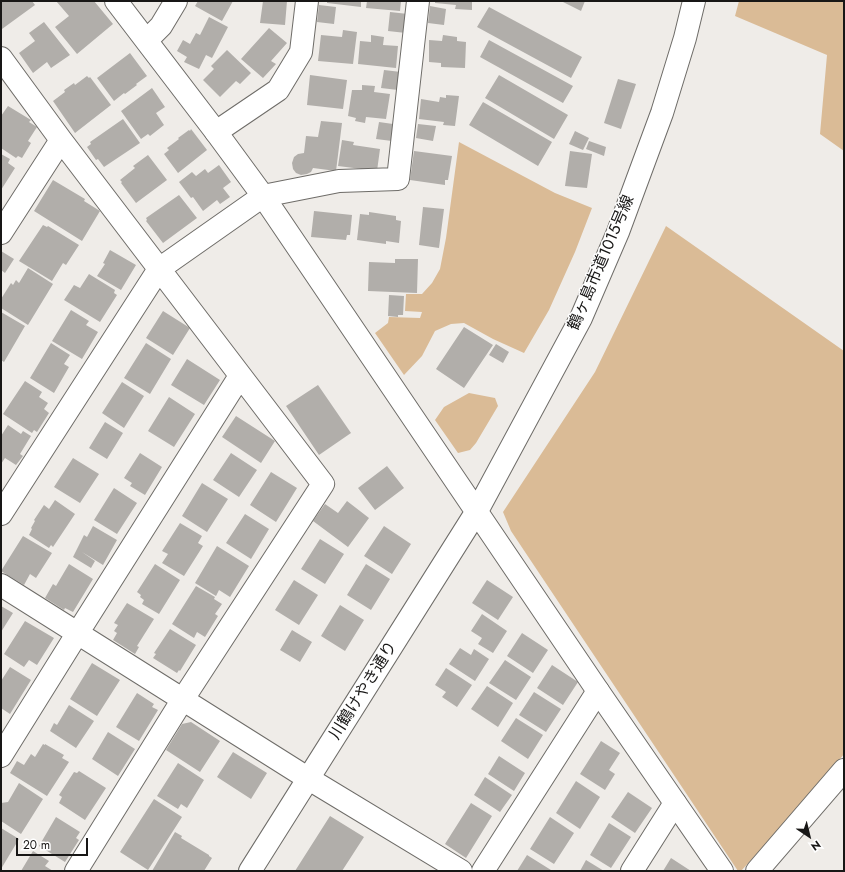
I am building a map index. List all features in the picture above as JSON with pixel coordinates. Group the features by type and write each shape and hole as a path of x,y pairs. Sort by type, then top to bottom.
{"street":[{"path":"116,1 147,40 263,196 722,871"},
{"path":"147,40 161,26 176,1"},
{"path":"216,132 278,90 301,52 307,1"},
{"path":"1,514 159,268 263,196 339,181 398,180 418,1"},
{"name":"鶴ヶ島市道1015号線","path":"477,511 581,318 618,232 662,113 685,38 694,1"},
{"path":"1,58 61,140 323,484 183,700 76,871"},
{"path":"1,233 61,140"},
{"path":"1,756 240,376"},
{"name":"川鶴けやき通り","path":"250,871 477,511"},
{"path":"1,586 309,779 461,871"},
{"path":"483,871 598,690"},
{"path":"757,871 844,770"},
{"path":"632,871 675,803"}],"shaded area":[{"path":"739,1 844,1 844,151 820,134 827,55 735,16"},
{"path":"459,142 555,193 592,208 575,252 549,310 524,353 493,339 464,323 451,324 435,331 422,356 404,375 375,333 388,323 389,317 420,318 422,312 405,311 406,294 422,294 432,283 440,269 446,238"},
{"path":"666,226 844,351 844,754 814,791 741,871 738,871 511,531 503,512 595,372"},
{"path":"469,393 495,398 498,406 476,443 470,450 458,453 435,420 444,407"}],"building":[{"path":"1,1 32,1 35,5 2,29"},
{"path":"56,1 94,1 113,24 77,54 55,27 69,16"},
{"path":"198,1 233,1 222,21 195,6"},
{"path":"263,1 287,1 285,25 260,23"},
{"path":"327,1 361,1 361,7 327,3"},
{"path":"367,1 401,1 400,11 366,8"},
{"path":"435,1 472,1 472,10 455,9 456,5 435,3"},
{"path":"561,1 585,1 581,11"},
{"path":"319,5 336,7 334,24 317,22"},
{"path":"430,6 446,9 444,25 428,23"},
{"path":"489,7 582,57 571,78 477,27"},
{"path":"390,12 408,14 406,33 388,31"},
{"path":"209,17 228,27 212,58 206,55 199,69 184,62 187,57 177,51 183,40 190,44 196,33 200,35"},
{"path":"44,22 70,55 51,68 47,62 33,73 19,53 35,41 29,33"},
{"path":"269,28 287,43 271,61 276,64 263,78 241,59"},
{"path":"343,30 357,32 353,64 318,61 321,35 342,37"},
{"path":"371,35 384,37 383,45 398,46 396,68 358,64 360,41 371,42"},
{"path":"443,35 457,37 457,41 466,42 465,68 441,67 441,63 429,62 429,40 442,41"},
{"path":"489,40 573,86 563,103 480,57"},
{"path":"227,50 251,73 240,84 236,81 220,97 203,80 214,69 211,66"},
{"path":"130,53 147,76 114,101 97,78"},
{"path":"384,70 401,72 398,90 381,88"},
{"path":"310,75 347,80 343,109 307,105"},
{"path":"499,75 568,115 554,139 485,98"},
{"path":"87,76 89,78 90,77 111,105 75,133 53,101 65,92 64,90 74,83 75,85"},
{"path":"618,79 636,84 621,129 604,123"},
{"path":"362,85 375,86 374,92 390,94 386,119 366,117 365,123 355,121 356,118 348,116 352,90 362,90"},
{"path":"152,88 165,107 156,113 164,125 150,136 148,134 141,139 121,111"},
{"path":"446,95 459,96 455,126 443,125 444,122 419,119 421,99 439,102 440,97 446,98"},
{"path":"483,102 552,142 538,166 469,125"},
{"path":"8,106 31,120 29,122 37,127 28,141 31,143 22,158 18,156 16,158 1,148 1,116"},
{"path":"123,119 140,143 104,167 98,159 96,160 87,147 91,144 90,142"},
{"path":"321,121 342,123 336,171 313,168 311,172 307,174 301,175 296,173 293,169 292,163 294,157 298,154 304,153 306,136 318,137"},
{"path":"379,122 393,124 392,141 376,139"},
{"path":"418,124 436,126 433,141 416,138"},
{"path":"191,129 207,150 178,173 164,154 169,150 167,148"},
{"path":"575,131 589,138 583,150 569,144"},
{"path":"342,140 354,142 353,145 380,149 377,171 338,166"},
{"path":"589,141 606,147 604,156 586,149"},
{"path":"414,151 452,156 448,180 445,180 445,185 410,180"},
{"path":"570,151 592,154 587,188 565,186"},
{"path":"1,154 10,159 8,163 15,168 1,190"},
{"path":"148,155 167,180 136,203 120,180 135,168 133,166"},
{"path":"219,165 231,182 223,188 230,197 220,204 217,200 203,211 193,197 191,198 179,182 192,172 196,176 205,169 208,173"},
{"path":"53,180 85,199 84,201 100,211 82,241 34,211"},
{"path":"179,195 197,218 163,243 146,221 146,218"},
{"path":"423,207 444,209 439,248 419,245"},
{"path":"314,211 352,215 350,235 347,235 346,240 311,237"},
{"path":"369,212 396,216 396,220 401,221 399,243 386,241 386,244 357,240 360,214 369,215"},
{"path":"43,225 48,226 79,245 66,265 63,263 52,281 19,261"},
{"path":"110,250 136,265 121,290 97,276 105,264 103,263"},
{"path":"1,251 14,259 5,273 1,270"},
{"path":"395,259 418,259 417,293 368,291 369,262 395,263"},
{"path":"28,268 53,284 28,325 1,308 1,299 11,283 13,285 16,280 19,283"},
{"path":"89,274 115,290 114,293 117,295 100,322 64,300 74,285 80,288"},
{"path":"389,295 404,296 403,315 398,315 398,317 388,316"},
{"path":"71,310 89,321 86,325 98,332 82,359 52,341"},
{"path":"163,311 190,328 173,355 146,338"},
{"path":"1,312 25,326 4,362 1,360"},
{"path":"464,327 493,345 464,388 436,369"},
{"path":"51,343 70,355 64,364 69,367 54,393 30,378"},
{"path":"146,343 171,359 150,394 124,378"},
{"path":"496,344 509,352 503,363 489,355"},
{"path":"187,359 220,380 204,405 171,385"},
{"path":"25,381 42,392 39,397 48,403 44,409 49,413 37,432 34,430 32,433 3,414"},
{"path":"122,382 144,396 124,428 102,413"},
{"path":"318,385 351,433 319,455 286,406"},
{"path":"169,397 195,414 174,447 148,431"},
{"path":"236,416 275,441 261,463 222,437"},
{"path":"105,422 123,433 107,459 89,448"},
{"path":"8,425 21,434 23,431 31,436 20,454 23,456 16,465 5,458 1,464 1,436"},
{"path":"140,453 162,467 145,495 130,486 132,483 124,478"},
{"path":"231,453 257,470 239,497 213,480"},
{"path":"73,458 99,474 80,503 54,487"},
{"path":"387,466 404,488 375,510 358,488"},
{"path":"271,472 297,488 276,522 250,505"},
{"path":"202,483 228,499 207,532 182,516"},
{"path":"114,488 137,503 117,534 94,520"},
{"path":"55,500 75,514 53,547 51,545 49,548 29,535 35,521 34,520 44,505 49,509"},
{"path":"347,501 369,518 348,547 313,521 325,504 338,513"},
{"path":"245,514 269,529 251,559 226,543"},
{"path":"180,523 202,536 198,543 203,546 184,576 162,563 168,554 162,551"},
{"path":"93,526 117,540 103,565 82,552 95,561 91,568 73,557 84,535 87,537"},
{"path":"384,526 411,544 392,574 364,556"},
{"path":"23,536 52,553 36,578 30,574 24,585 1,571"},
{"path":"320,539 344,554 325,584 301,569"},
{"path":"217,546 249,566 230,597 219,590 216,596 195,583"},
{"path":"69,564 93,579 73,612 65,608 64,610 45,598 53,584 56,586"},
{"path":"155,564 180,580 159,614 142,604 144,600 137,592"},
{"path":"366,564 390,579 371,610 347,595"},
{"path":"294,580 318,595 299,625 275,610"},
{"path":"487,580 513,597 498,620 472,603"},
{"path":"196,586 215,597 214,599 222,604 215,614 218,616 205,637 197,632 194,638 172,624"},
{"path":"127,603 154,619 137,646 139,647 135,654 113,640 117,633 114,631 118,625 114,623"},
{"path":"340,605 364,620 345,651 321,636"},
{"path":"1,606 13,613 1,632"},
{"path":"482,614 507,631 493,653 478,644 482,638 471,631"},
{"path":"25,621 54,638 37,665 29,660 24,667 4,654"},
{"path":"170,629 196,645 180,671 179,670 177,673 153,658 156,654 154,653"},
{"path":"292,630 312,642 300,662 280,650"},
{"path":"522,633 548,650 533,673 507,656"},
{"path":"460,648 471,655 474,649 489,659 475,681 449,664"},
{"path":"505,660 531,677 516,700 489,683"},
{"path":"92,663 120,680 97,716 70,699"},
{"path":"552,665 578,682 563,705 537,688"},
{"path":"10,667 31,680 10,714 1,708 1,681"},
{"path":"446,668 472,685 457,707 442,697 446,692 435,685"},
{"path":"487,686 513,703 498,727 471,709"},
{"path":"534,692 561,709 546,732 519,715"},
{"path":"137,693 154,704 152,707 158,710 139,741 116,727"},
{"path":"69,705 94,721 76,748 50,731 54,723 57,725"},
{"path":"516,718 543,735 528,759 501,741"},
{"path":"191,722 220,741 200,772 166,750 182,724"},
{"path":"108,732 135,749 118,776 92,759"},
{"path":"601,741 620,753 609,770 615,774 605,790 580,774"},
{"path":"43,744 64,755 62,758 69,762 47,796 10,773 17,761 24,765 31,754 35,757"},
{"path":"233,752 267,773 251,799 217,777"},
{"path":"499,756 525,773 514,791 488,774"},
{"path":"178,763 204,780 187,808 181,804 178,809 157,796"},
{"path":"79,771 106,788 85,820 59,803 62,797 59,795 74,772 77,773"},
{"path":"485,777 512,795 500,812 474,795"},
{"path":"576,781 600,797 580,829 556,813"},
{"path":"19,783 43,799 21,834 1,821 1,803 8,802"},
{"path":"628,792 652,808 635,833 611,817"},
{"path":"154,799 182,817 148,870 120,852"},
{"path":"471,803 492,816 466,858 445,844"},
{"path":"330,816 364,837 342,871 295,871"},
{"path":"56,817 80,832 76,838 79,840 65,862 39,846"},
{"path":"550,817 574,833 554,864 530,849"},
{"path":"609,823 631,837 611,868 590,855"},
{"path":"1,828 19,839 1,869"},
{"path":"175,832 182,836 181,838 212,858 204,871 152,871"},
{"path":"33,851 49,861 45,866 53,871 21,871"},
{"path":"527,855 551,870 517,871"},
{"path":"671,858 691,871 663,871"},
{"path":"586,860 604,871 580,871"}]}
